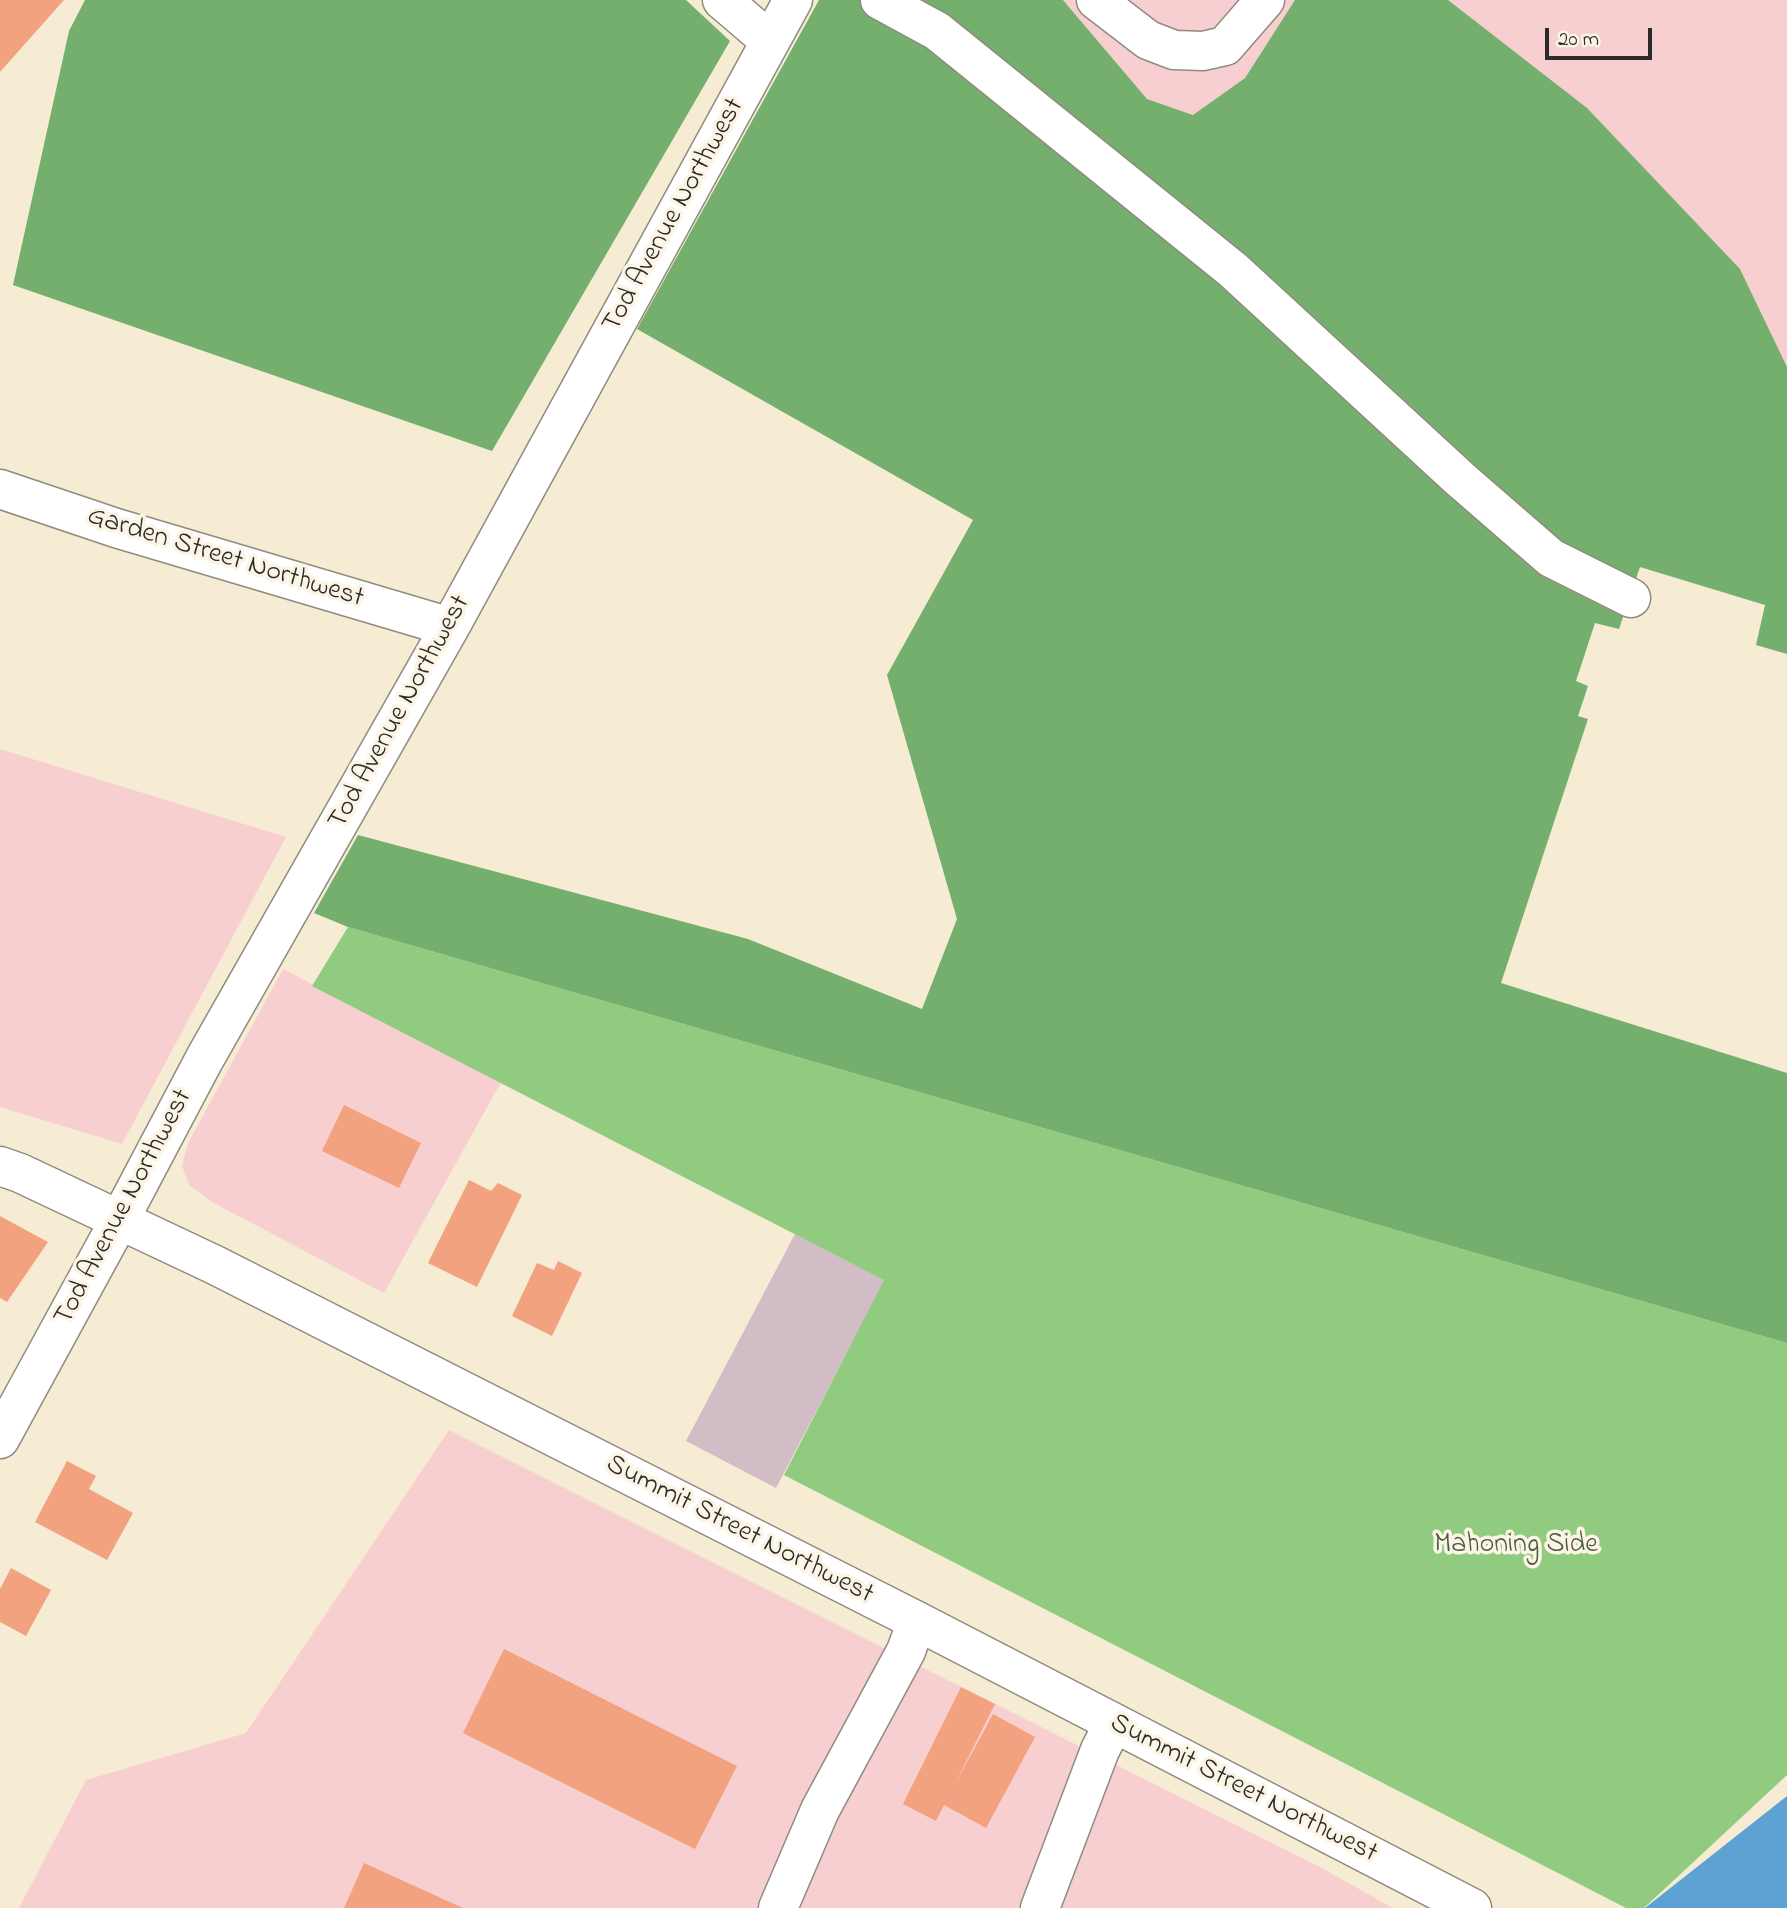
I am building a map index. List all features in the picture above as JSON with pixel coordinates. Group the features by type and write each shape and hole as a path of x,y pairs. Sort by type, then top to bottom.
{"street":[{"path":"722,0 770,41"},
{"name":"Tod Avenue Northwest","path":"0,1439 205,1058 450,626 793,0"},
{"path":"880,0 937,31 1233,270 1460,479 1551,558 1631,598"},
{"path":"1096,0 1148,40 1174,50 1203,51 1225,46 1265,0"},
{"name":"Garden Street Northwest","path":"0,489 116,528 450,626"},
{"name":"Summit Street Northwest","path":"0,1166 120,1219 917,1621 1472,1908"},
{"path":"778,1908 820,1810 906,1651 917,1621"},
{"path":"1040,1908 1100,1750 1114,1723"}],"shaded area":[{"path":"1063,0 1295,0 1245,78 1193,115 1147,99"},
{"path":"1448,0 1787,0 1787,367 1740,269"},
{"path":"0,749 286,837 122,1144 0,1107"},
{"path":"283,969 501,1082 384,1293 212,1202 190,1186 182,1166 188,1143"},
{"path":"795,1234 885,1280 776,1488 686,1441"},
{"path":"449,1430 1320,1867 1393,1908 19,1908 86,1780 246,1733"}],"green space":[{"path":"85,0 686,0 730,41 492,451 13,285 69,31"},
{"path":"819,0 1063,0 1147,99 1193,115 1245,78 1295,0 1448,0 1587,108 1740,269 1787,367 1787,654 1756,645 1765,605 1640,567 1619,629 1595,623 1576,681 1588,686 1578,716 1588,719 1501,983 1787,1073 1787,1343 348,927 314,913 358,835 748,939 922,1009 957,919 887,675 973,520 637,329"},
{"name":"Mahoning Side","path":"348,927 1787,1343 1787,1775 1644,1908 1626,1908 784,1475 884,1280 312,986"}],"water":[{"path":"1787,1796 1787,1908 1645,1908"}],"building":[{"path":"0,0 64,0 0,72"},
{"path":"344,1105 421,1143 399,1188 322,1151"},
{"path":"469,1180 491,1191 498,1183 522,1195 477,1287 428,1263"},
{"path":"0,1216 48,1242 7,1302 0,1298"},
{"path":"558,1261 582,1273 552,1336 512,1316 537,1263 554,1270"},
{"path":"67,1461 96,1476 89,1489 133,1513 107,1560 35,1522"},
{"path":"11,1568 51,1590 26,1636 0,1622 0,1589"},
{"path":"504,1649 737,1766 695,1849 463,1733"},
{"path":"961,1687 995,1704 954,1786 993,1714 1035,1737 986,1828 944,1805 936,1821 903,1804"},
{"path":"364,1863 463,1908 344,1908"}]}
